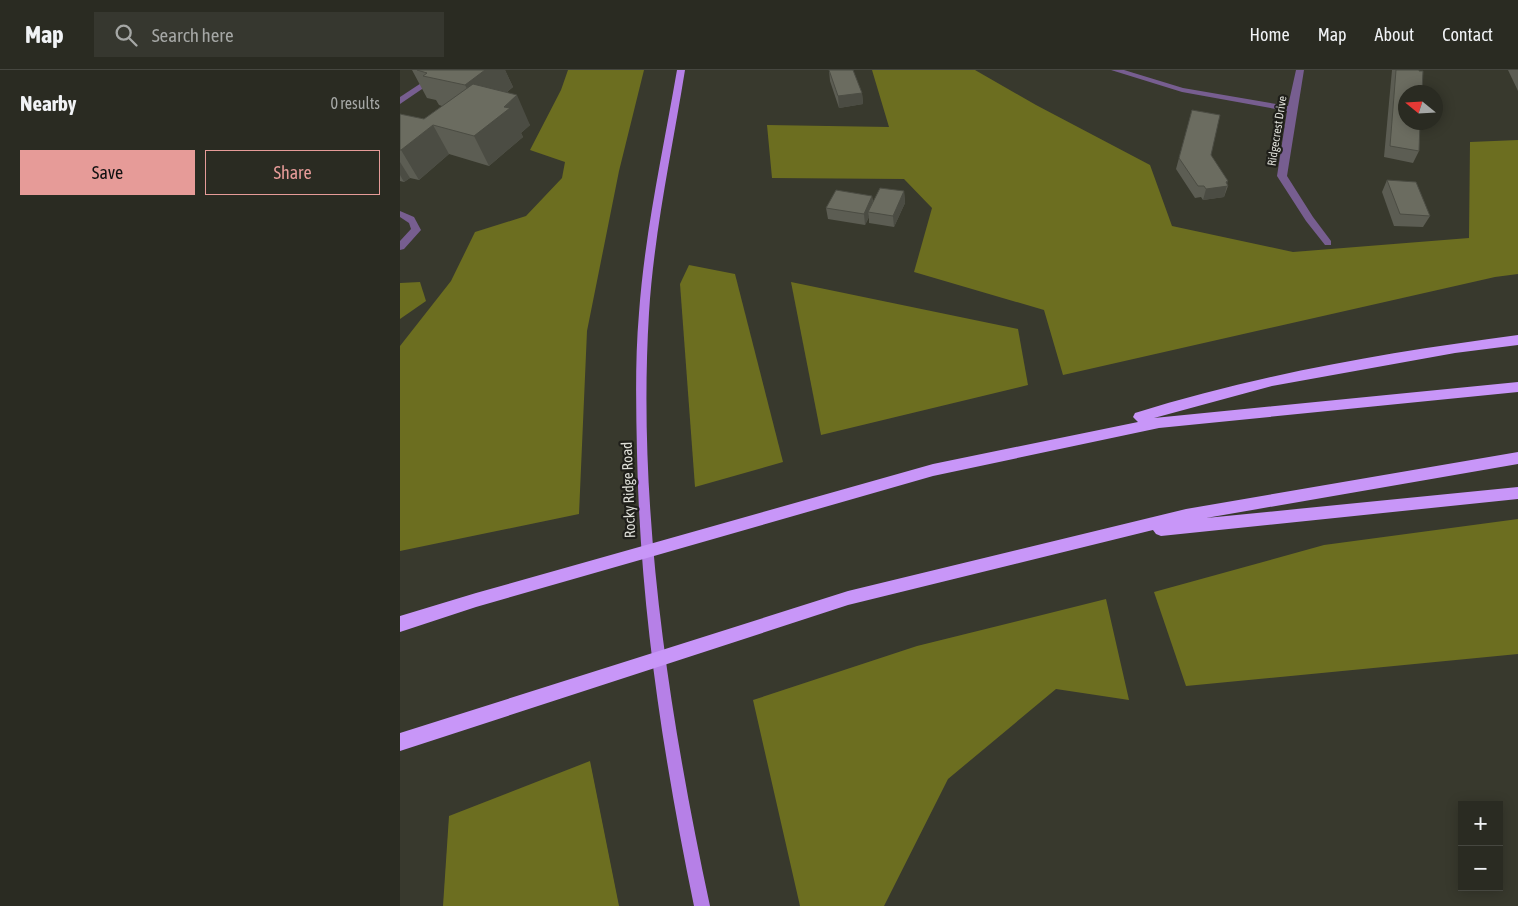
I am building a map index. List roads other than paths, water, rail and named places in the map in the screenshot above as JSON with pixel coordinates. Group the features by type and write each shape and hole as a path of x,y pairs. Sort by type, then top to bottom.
{"highway":[{"path":"1000,456 1272,381 1455,348 1518,340"},
{"path":"400,624 476,600 933,470 1159,422 1518,387"},
{"path":"400,742 848,598 1117,533 1186,514 1518,458"},
{"path":"1117,533 1518,493"}],"main road":[{"name":"Rocky Ridge Road","path":"681,70 647,280 642,363 643,474 650,602 684,827 702,906"}],"street":[{"path":"400,101 446,70"},
{"path":"1115,70 1182,90 1292,109"},
{"name":"Ridgecrest Drive","path":"1300,70 1282,176 1309,219 1328,243"},
{"path":"400,214 416,223 416,230 400,248"}]}
